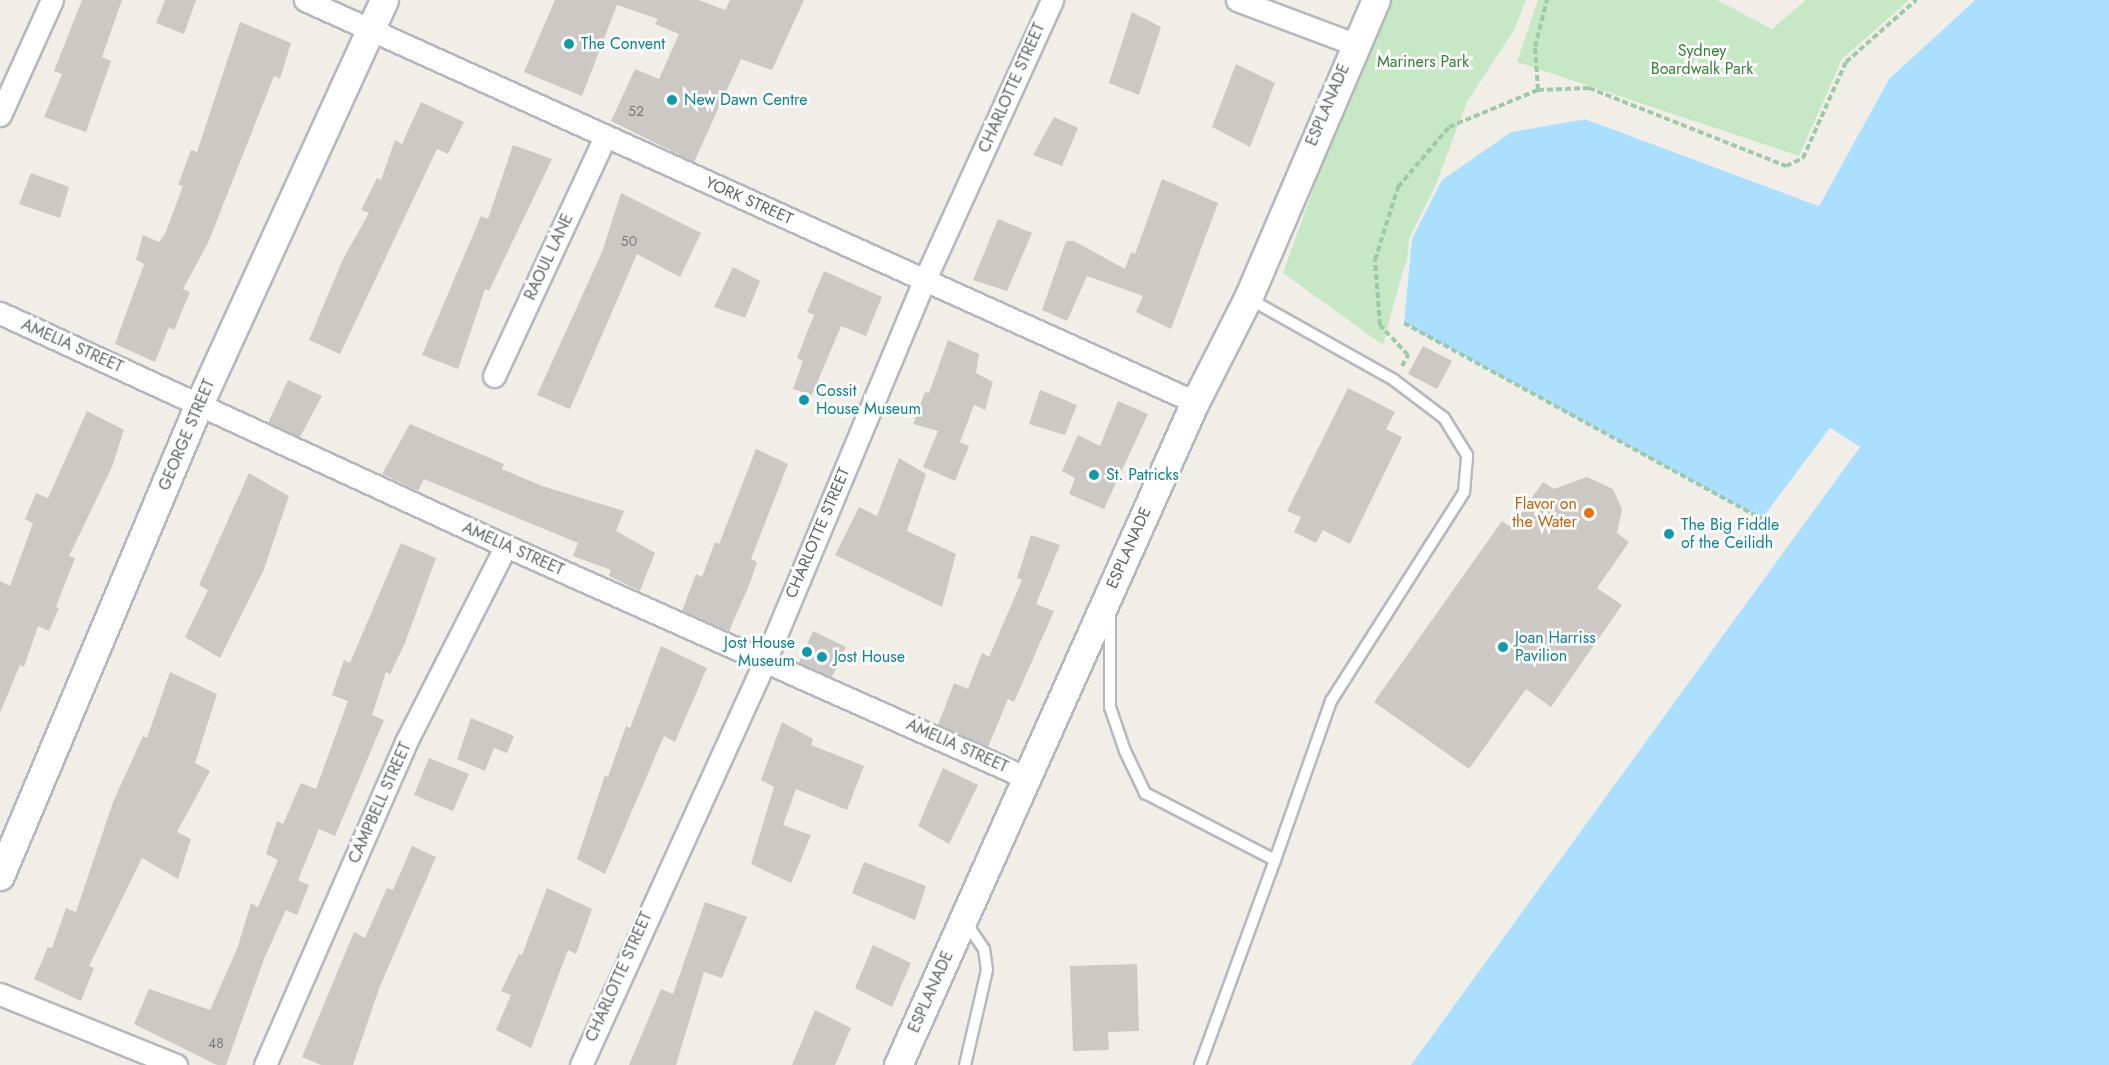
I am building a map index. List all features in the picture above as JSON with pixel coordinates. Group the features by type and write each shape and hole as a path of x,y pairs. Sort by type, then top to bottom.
{"street":[{"path":"0,115 52,0"},
{"name":"YORK STREET","path":"305,0 1195,402"},
{"name":"GEORGE STREET","path":"0,876 199,404 384,0"},
{"name":"CHARLOTTE STREET","path":"581,1065 695,808 765,662 925,279 1052,0"},
{"path":"1237,0 1354,44"},
{"name":"ESPLANADE","path":"898,1065 1029,779 1109,591 1195,402 1248,298 1354,44 1376,0"},
{"name":"RAOUL LANE","path":"494,376 605,137"},
{"name":"AMELIA STREET","path":"0,313 506,546 1029,779"},
{"name":"CAMPBELL STREET","path":"265,1065 406,742 506,546"},
{"path":"0,994 176,1065"}],"lane":[{"path":"1200,1065 1331,701 1464,492 1467,456 1444,418 1395,380 1248,298"},
{"path":"1109,591 1110,707 1125,751 1145,793 1275,860"},
{"path":"960,926 971,930 984,949 987,970 965,1065"}],"path":[{"path":"1538,90 1535,47 1547,0"},
{"path":"1395,380 1408,355 1380,325 1375,260 1398,187 1449,127 1538,90 1589,88 1786,166 1803,158 1846,62 1916,0"},
{"path":"1404,323 1762,519"}],"green space":[{"name":"Mariners Park","path":"1390,0 1526,0 1514,30 1467,102 1402,274 1383,345 1283,273 1364,48"},
{"name":"Sydney Boardwalk Park","path":"1538,0 1717,0 1772,29 1806,0 1909,0 1842,59 1799,156 1517,62"}],"water":[{"path":"1975,0 2109,0 2109,1065 1411,1065 1860,447 1830,428 1762,519 1404,323 1412,239 1442,180 1511,132 1585,119 1819,206 1889,79"}],"pier":[{"path":"1971,0 1975,0 1889,79 1819,206 1585,119 1511,132 1441,180 1412,239 1402,324 1409,238 1439,179 1510,129 1586,116 1818,202 1886,78"},
{"path":"1830,428 1860,447 1408,1065 1856,448 1831,432 1760,521"}],"building":[{"path":"82,0 122,0 102,57 111,61 86,132 44,117 62,74 54,71"},
{"path":"165,0 196,0 184,34 156,23"},
{"name":"New Dawn Centre","path":"555,0 699,0 725,10 730,0 804,0 772,70 741,59 694,162 611,121 635,69 659,79 679,34 655,24 658,19 617,5 582,96 524,72"},
{"path":"1132,12 1161,27 1139,95 1109,83"},
{"path":"240,22 291,43 280,79 274,76 208,243 183,289 190,292 174,330 169,327 155,362 115,344 144,264 136,260 143,235 159,242 165,234 183,186 178,185 191,150 197,152"},
{"path":"1236,64 1275,83 1250,147 1212,127"},
{"path":"421,102 464,122 448,154 437,149 340,354 309,340 343,259 369,213 361,210 377,178 381,180 395,140 402,144"},
{"path":"1054,117 1078,128 1062,166 1033,155"},
{"path":"513,145 552,159 489,291 485,289 458,369 422,355 481,216 488,219"},
{"path":"31,173 69,187 60,218 19,204"},
{"path":"1162,179 1218,203 1171,329 1136,312 1143,296 1087,276 1067,321 1042,310 1066,241 1074,241 1125,269 1131,252 1135,254"},
{"path":"621,193 701,233 680,277 637,254 570,409 537,395 602,252"},
{"path":"998,219 1032,233 1007,291 973,280"},
{"path":"733,267 760,281 745,318 714,307"},
{"path":"824,271 882,297 866,336 841,326 812,395 793,389 803,361 797,358 814,315 807,312"},
{"path":"948,340 979,354 976,373 993,382 985,410 974,405 960,442 969,446 955,481 923,467 938,431 913,424 925,392 929,393"},
{"path":"1423,346 1452,361 1437,389 1408,374"},
{"path":"288,380 322,396 300,437 268,423"},
{"path":"1348,388 1395,412 1386,429 1402,437 1350,544 1323,530 1316,543 1294,532 1301,517 1287,511"},
{"path":"1040,390 1077,405 1065,435 1029,424"},
{"path":"1118,401 1148,414 1104,509 1069,494 1075,478 1062,471 1078,435 1100,446"},
{"path":"87,411 124,430 112,467 69,556 75,558 49,631 38,626 24,667 20,665 0,713 0,581 10,586 33,523 25,519 36,493 48,498"},
{"path":"410,424 504,464 502,469 542,486 624,511 616,531 655,553 640,591 609,576 611,570 573,556 578,543 424,479 418,491 382,474"},
{"path":"756,449 788,464 751,559 757,562 750,583 729,631 682,611 696,574 702,577 715,542 719,544"},
{"path":"899,458 926,474 907,531 956,554 942,607 835,555 859,507 877,516"},
{"path":"249,473 289,496 264,569 220,658 185,637 208,590 199,585"},
{"name":"Joan Harriss Pavilion","path":"1587,477 1613,489 1622,509 1617,533 1629,542 1597,588 1622,605 1551,707 1526,689 1469,769 1374,702 1502,521 1511,527 1543,482 1554,489"},
{"path":"1031,535 1060,545 1036,604 1054,611 1014,702 1008,699 988,747 938,725 954,683 968,689 982,653 989,657 1022,580 1017,578"},
{"path":"401,543 436,558 405,643 390,674 386,672 372,715 384,720 335,836 319,829 298,880 309,885 297,915 286,910 264,959 226,1065 217,1065 134,1024 149,989 210,1010 237,949 251,903 258,907 278,860 266,854 277,821 283,824 301,783 316,789 348,701 332,695 344,660 350,663"},
{"name":"Jost House","path":"813,631 846,647 832,677 799,663"},
{"path":"661,646 707,668 675,742 664,736 605,874 577,859 605,775 608,777 626,726 630,728"},
{"path":"170,672 217,694 195,763 210,771 177,832 191,839 178,879 142,858 89,966 94,968 81,1001 34,979 48,947 52,948 66,908 76,912 113,802 143,736 147,738"},
{"path":"471,718 514,736 507,753 494,748 485,771 457,759"},
{"path":"782,722 813,739 811,745 864,766 847,810 796,789 783,825 811,835 791,883 751,864 774,787 761,780"},
{"path":"429,758 469,774 453,811 414,795"},
{"path":"943,768 978,785 949,844 918,826"},
{"path":"412,846 436,857 380,986 353,1065 321,1065 302,1057 354,932 365,938 387,888 393,890"},
{"path":"864,862 926,886 915,920 852,893"},
{"path":"547,888 592,909 576,954 568,950 531,1048 496,1030 511,995 501,991 519,954 522,955"},
{"path":"705,902 747,917 722,978 704,972 676,1065 629,1065 661,989 673,994"},
{"path":"873,945 911,963 892,1007 855,988"},
{"path":"1137,964 1139,1031 1108,1032 1109,1050 1073,1051 1070,966"},
{"path":"815,1010 851,1028 835,1065 792,1065"}],"place":[{"name":"The Convent","path":"569,44"},
{"name":"New Dawn Centre","path":"672,100"},
{"name":"Cossit House Museum","path":"804,400"},
{"name":"St. Patricks","path":"1094,475"},
{"name":"Flavor on the Water","path":"1589,513"},
{"name":"The Big Fiddle of the Ceilidh","path":"1669,534"},
{"name":"Joan Harriss Pavilion","path":"1503,647"},
{"name":"Jost House Museum","path":"807,652"},
{"name":"Jost House","path":"822,657"}]}
